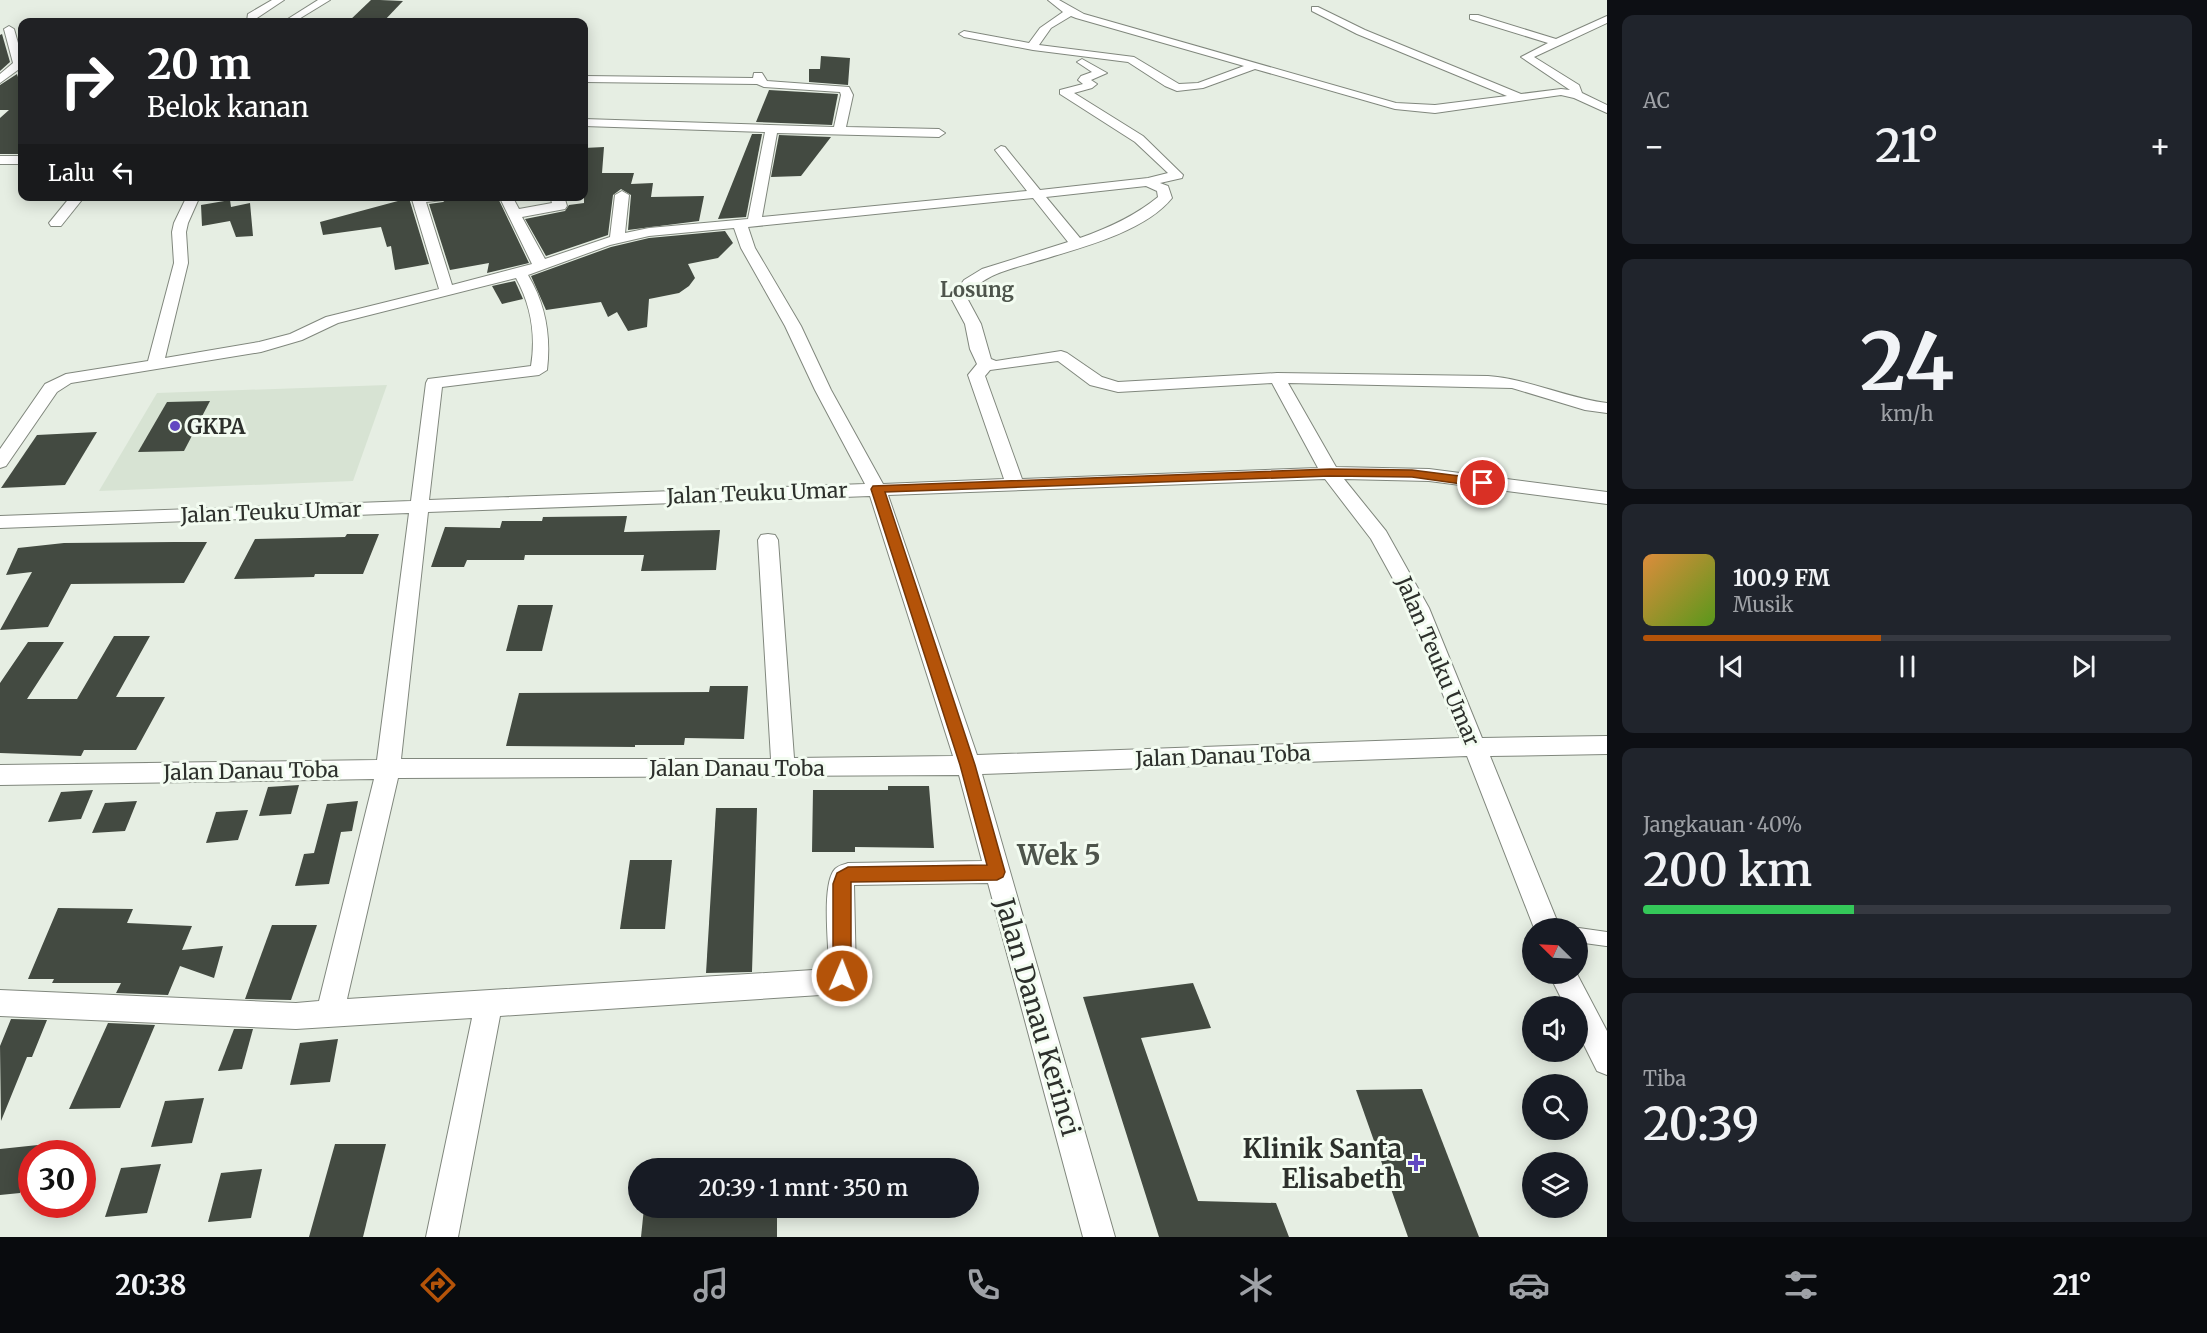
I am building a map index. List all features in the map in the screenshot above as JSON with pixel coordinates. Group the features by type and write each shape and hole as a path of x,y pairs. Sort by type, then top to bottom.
{"street":[{"path":"252,18 279,0"},
{"path":"295,18 324,0"},
{"path":"1053,0 1071,12 1254,66 1338,88 1384,104 1406,108 1435,109 1553,92 1577,95 1607,109"},
{"path":"1315,9 1361,32 1517,97"},
{"path":"1033,47 1036,36 1051,22 1071,12"},
{"path":"1474,17 1556,42"},
{"path":"1577,95 1575,87 1526,57 1607,19"},
{"path":"964,34 1033,47 1138,61 1171,86 1186,89 1254,66"},
{"path":"7,37 18,62"},
{"path":"0,462 57,383 81,375 261,347 296,337 332,320 520,273 617,238 670,229 747,224 1038,194 1148,182 1176,176 1177,174 1139,139 1064,92 1091,84 1085,78 1101,73 1086,64 1101,57"},
{"path":"0,80 18,65"},
{"path":"588,79 759,78 767,84 845,89 847,95 839,131"},
{"path":"588,122 939,133"},
{"path":"747,224 771,132 774,129"},
{"path":"1001,150 1076,243"},
{"path":"0,160 18,160"},
{"path":"1148,182 1163,189 1165,198 1129,222 973,279 961,292 959,298 970,316 982,360 996,366 1058,355 1065,357 1096,381 1118,387 1277,378 1503,382 1591,406 1607,408"},
{"path":"617,238 622,195"},
{"path":"56,223 75,201"},
{"path":"155,364 181,263 179,232 181,223 192,201"},
{"path":"419,201 447,292"},
{"path":"508,201 541,266"},
{"path":"514,214 560,206 558,201"},
{"name":"Jalan Danau Kerinci","path":"747,224 748,248 793,326 823,390 878,489 968,765 1099,1237"},
{"path":"330,1013 388,770 434,383 539,370 541,360 538,311 531,289 520,273"},
{"path":"987,364 976,375 1015,484"},
{"path":"1277,378 1330,473 1429,475 1607,498"},
{"name":"Jalan Teuku Umar","path":"0,522 1330,473 1379,536 1419,608 1543,918"},
{"path":"768,540 783,768"},
{"name":"Jalan Danau Toba","path":"0,775 968,765 1474,747 1607,745"},
{"path":"0,1003 296,1016 836,981 842,976 843,968 841,884 843,878 848,874 997,872"},
{"path":"1568,984 1607,1062"},
{"path":"442,1237 489,1002"}],"lane":[{"path":"1588,936 1607,939"}],"shaded area":[{"name":"GKPA","path":"387,385 353,481 99,491 157,393"}],"building":[{"path":"371,0 403,1 387,18 352,18"},
{"path":"2,34 10,62 0,71 0,35"},
{"path":"821,56 850,58 848,85 809,82 809,69 820,69"},
{"path":"17,74 18,154 0,154 0,118 9,110 0,110 0,85"},
{"path":"769,90 838,94 832,125 756,122"},
{"path":"752,134 762,134 746,217 718,219"},
{"path":"779,135 831,137 801,176 771,177"},
{"path":"604,147 602,173 634,173 631,184 653,183 651,197 704,196 699,221 628,230 631,195 621,189 613,195 608,235 546,256 525,219 565,211 569,205 588,201 588,148"},
{"path":"230,201 231,207 250,203 253,236 236,237 230,221 202,226 201,205"},
{"path":"398,201 410,201 429,264 395,270 391,246 387,247 381,227 323,235 320,222"},
{"path":"499,201 529,263 487,273 489,263 450,270 429,204"},
{"path":"725,231 733,243 718,258 688,264 695,278 689,286 679,293 649,299 647,327 628,331 617,312 608,317 601,302 546,310 531,276 611,247 649,238"},
{"path":"515,281 523,299 502,304 492,286"},
{"name":"GKPA","path":"210,401 184,451 138,452 167,402"},
{"path":"97,432 65,485 1,488 37,435"},
{"path":"627,516 624,532 720,530 716,570 641,571 644,555 525,555 524,560 467,560 464,567 431,567 445,527 500,528 502,521 542,521 543,517"},
{"path":"347,534 379,534 363,574 315,574 314,577 234,579 255,539 345,537"},
{"path":"207,542 184,583 71,584 48,627 0,630 32,572 6,575 18,548 64,543"},
{"path":"518,605 553,605 542,651 506,651"},
{"path":"114,636 150,636 116,697 165,697 136,750 84,750 81,756 0,753 0,683 28,642 64,642 27,699 77,699"},
{"path":"710,686 748,686 744,739 685,738 684,745 635,745 635,747 506,746 519,693 709,692"},
{"path":"299,785 291,814 259,816 268,787"},
{"path":"888,786 929,786 934,848 855,847 855,852 812,852 813,790 888,790"},
{"path":"93,790 81,819 48,822 61,792"},
{"path":"137,801 125,831 92,833 105,803"},
{"path":"358,801 352,831 341,832 329,884 295,886 304,854 314,853 327,804"},
{"path":"716,808 757,808 752,972 706,973"},
{"path":"248,810 238,840 206,843 216,812"},
{"path":"630,860 672,860 665,929 620,929"},
{"path":"58,908 133,909 127,923 192,926 182,950 223,946 214,978 180,966 168,995 116,993 121,983 52,983 54,979 28,979"},
{"path":"272,925 317,925 291,1000 245,999"},
{"path":"1193,983 1211,1028 1141,1038 1198,1201 1276,1203 1289,1237 1159,1237 1083,997"},
{"path":"11,1019 47,1020 32,1057 27,1057 1,1121 0,1046"},
{"path":"108,1023 155,1025 120,1108 69,1109"},
{"path":"234,1029 253,1029 242,1069 218,1071"},
{"path":"338,1039 330,1082 290,1085 300,1043"},
{"name":"Klinik Santa Elisabeth","path":"1422,1089 1479,1237 1408,1237 1356,1090"},
{"path":"204,1098 192,1143 151,1147 165,1101"},
{"path":"335,1144 386,1144 363,1237 309,1237"},
{"path":"18,1147 18,1193 0,1195 0,1149"},
{"path":"161,1164 147,1213 105,1217 121,1168"},
{"path":"262,1169 251,1218 208,1222 221,1173"},
{"path":"643,1218 777,1218 777,1237 641,1237"}],"place":[{"name":"GKPA","path":"175,426"},
{"name":"Klinik Santa Elisabeth","path":"1416,1163"}],"district":[{"name":"Losung","path":"977,289"},
{"name":"Wek 5","path":"1059,855"}],"route":[{"path":"842,976 841,884 843,878 848,874 997,872 968,765 878,489 1330,473 1429,475 1483,483"}]}
